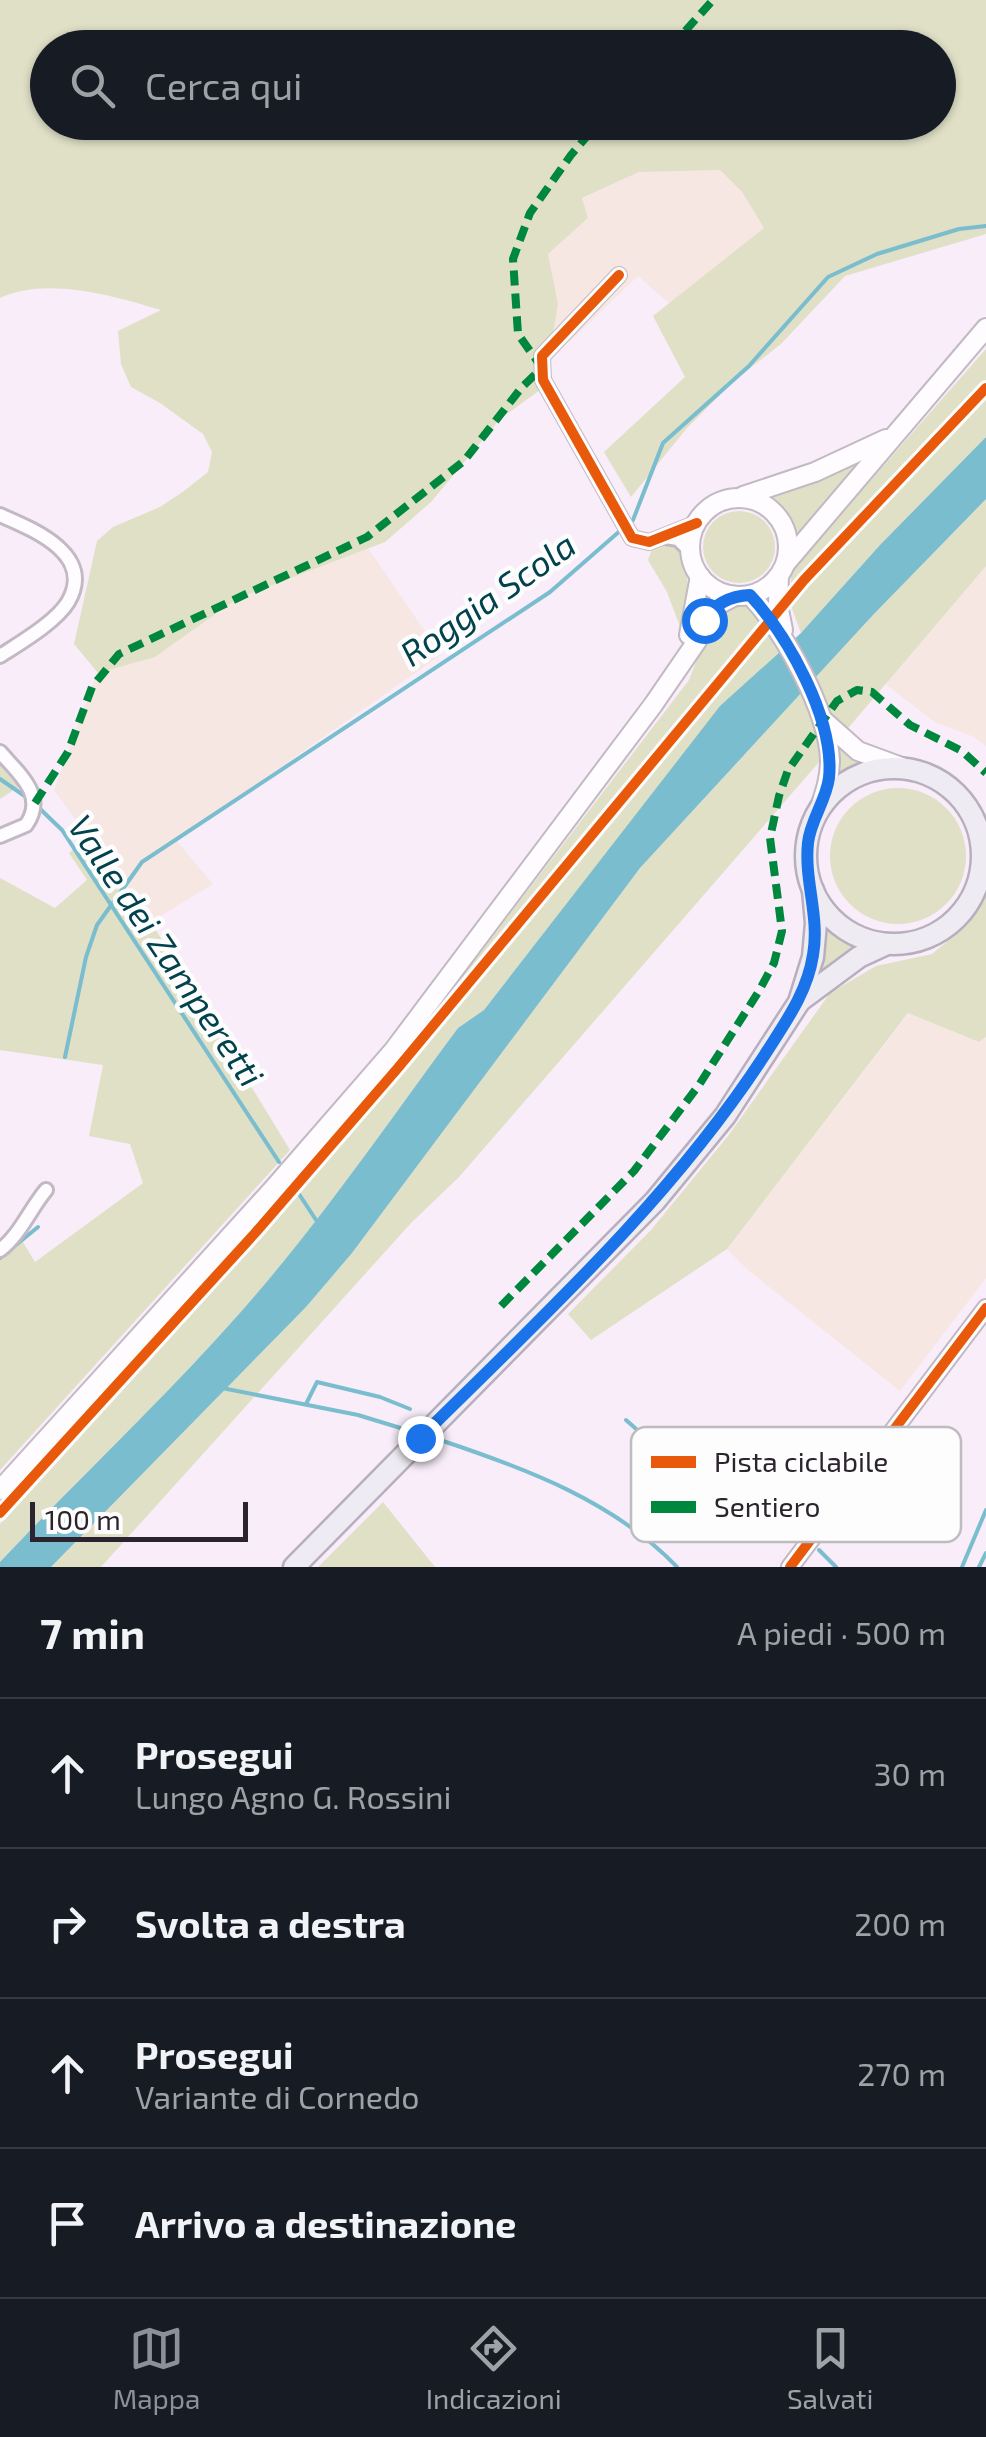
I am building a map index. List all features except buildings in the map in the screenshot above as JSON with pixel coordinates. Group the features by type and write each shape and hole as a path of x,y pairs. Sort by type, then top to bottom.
{"main road":[{"path":"0,1490 393,1051 654,705 712,608 771,585 890,436 986,328"},
{"path":"774,610 710,586 700,576 690,552 697,522 722,501 815,472 890,436"},
{"path":"294,1567 655,1200 725,1116 799,1002 813,958 816,923 807,864 808,838 829,782 830,757 821,718 774,610 786,534 780,519 755,500 739,498"},
{"path":"683,661 700,576"},
{"path":"813,890 825,911 842,928 887,944 915,942 942,931 963,912 982,882 979,818 956,794 934,777 858,751 821,718"},
{"path":"818,813 834,792 856,777 881,769 907,769"},
{"path":"799,1002 858,957 887,944"}],"street":[{"path":"619,275 542,356 543,380 632,538 650,542 697,522"},
{"path":"0,515 42,533 65,554 73,572 68,603 40,629 0,656"},
{"path":"664,537 678,539 690,552"},
{"path":"0,752 31,787 35,803 26,825 0,836"},
{"path":"0,1250 13,1240 46,1190"},
{"path":"896,1427 986,1308"},
{"path":"790,1567 809,1542"}],"path":[{"path":"658,715 676,730"}],"shaded area":[{"path":"720,170 742,192 764,228 670,304 638,276 548,362 558,304 548,254 588,218 581,199 639,172"},
{"path":"368,548 441,655 176,840 213,884 151,922 54,790 97,673 155,657 238,598"},
{"path":"986,566 986,746 974,737 935,722 884,683"},
{"path":"909,1013 978,1042 986,1037 986,1278 900,1391 727,1249"}],"green space":[{"path":"0,0 986,0 986,234 845,276 781,344 736,379 687,428 631,497 604,452 685,377 653,316 764,228 742,192 720,170 639,172 582,198 588,218 548,254 558,304 544,387 500,419 431,502 385,542 238,598 155,657 98,673 74,644 97,541 113,527 160,507 184,491 208,472 212,452 203,434 131,387 121,364 118,331 161,310 102,294 59,288 0,298"},
{"path":"986,349 986,437 801,633 791,606 791,571"},
{"path":"872,454 798,538 787,512 770,495"},
{"path":"986,499 986,566 838,740 868,762 839,779 833,746 459,1177 411,1223 101,1567 51,1567 306,1307 352,1253 640,868 873,615"},
{"path":"739,511 753,513 765,521 773,533 773,561 765,573 753,581 739,583 725,581 713,573 705,561 703,547 705,533 713,521 725,513"},
{"path":"670,543 679,547 686,568 688,589 682,632 667,592 648,560 652,549"},
{"path":"748,605 763,619 780,654 720,707 484,1010 458,1028 324,1210 239,1314 0,1562 0,1524 279,1215 423,1046 463,975 689,680 712,621 728,606"},
{"path":"0,760 23,784 0,799"},
{"path":"898,788 924,794 946,808 960,830 966,856 960,882 946,904 924,918 898,924 872,918 850,904 836,882 830,856 836,830 850,808 872,794"},
{"path":"86,838 151,922 290,1150 0,1470 0,1254 21,1239 35,1262 143,1183 130,1144 89,1136 103,1065 0,1050 0,878 55,908 87,880 69,853"},
{"path":"986,896 986,1037 979,1042 908,1013 727,1249 591,1340 568,1314 651,1230 728,1136 830,993 876,966 932,954 968,924"},
{"path":"826,925 843,941 865,948 816,982"},
{"path":"383,1502 435,1567 318,1567"}],"water":[{"path":"986,437 986,499 873,615 640,868 352,1253 306,1307 51,1567 0,1567 0,1562 181,1377 268,1280 352,1174 458,1028 484,1010 720,706 801,633"}],"waterway":[{"name":"Roggia Scola","path":"628,524 633,520 663,443 749,366 828,277 877,254 959,229 986,226"},
{"name":"Roggia Scola","path":"65,1057 86,957 97,925 142,862 550,592 621,530"},
{"name":"Valle dei Zamperetti","path":"0,779 29,799"},
{"name":"Valle dei Zamperetti","path":"36,805 62,830 279,1162"},
{"name":"Valle dei Zamperetti","path":"299,1194 318,1223"},
{"name":"Roggia Scola","path":"0,1258 38,1227"},
{"path":"306,1404 317,1382 380,1397 410,1409"},
{"path":"222,1388 358,1415 407,1430"},
{"path":"626,1420 634,1427"},
{"path":"443,1441 538,1476 631,1528"},
{"path":"962,1567 986,1510"},
{"path":"650,1542 677,1567"},
{"path":"819,1550 836,1567"},
{"path":"979,1567 986,1553"}],"marked path":[{"path":"686,30 713,0"},
{"path":"35,803 68,752 92,687 119,654 367,537 464,461 522,387 542,368 518,334 513,259 530,213 584,140"},
{"path":"501,1306 634,1171 699,1085 759,991 774,963 782,931 770,838 779,796 788,770 837,701 857,690 872,692 910,725 962,751 986,773"}],"cycle path":[{"path":"619,275 542,356 543,380 632,538 649,542 697,523"},
{"path":"0,1513 256,1232 397,1069 804,580 986,388"},
{"path":"896,1427 986,1308"},
{"path":"790,1567 809,1542"}],"route":[{"path":"420,1438 655,1200 725,1116 799,1002 813,958 816,923 807,864 808,838 829,782 830,757 821,718 785,640 750,595 735,596 712,608 704,620"}]}
